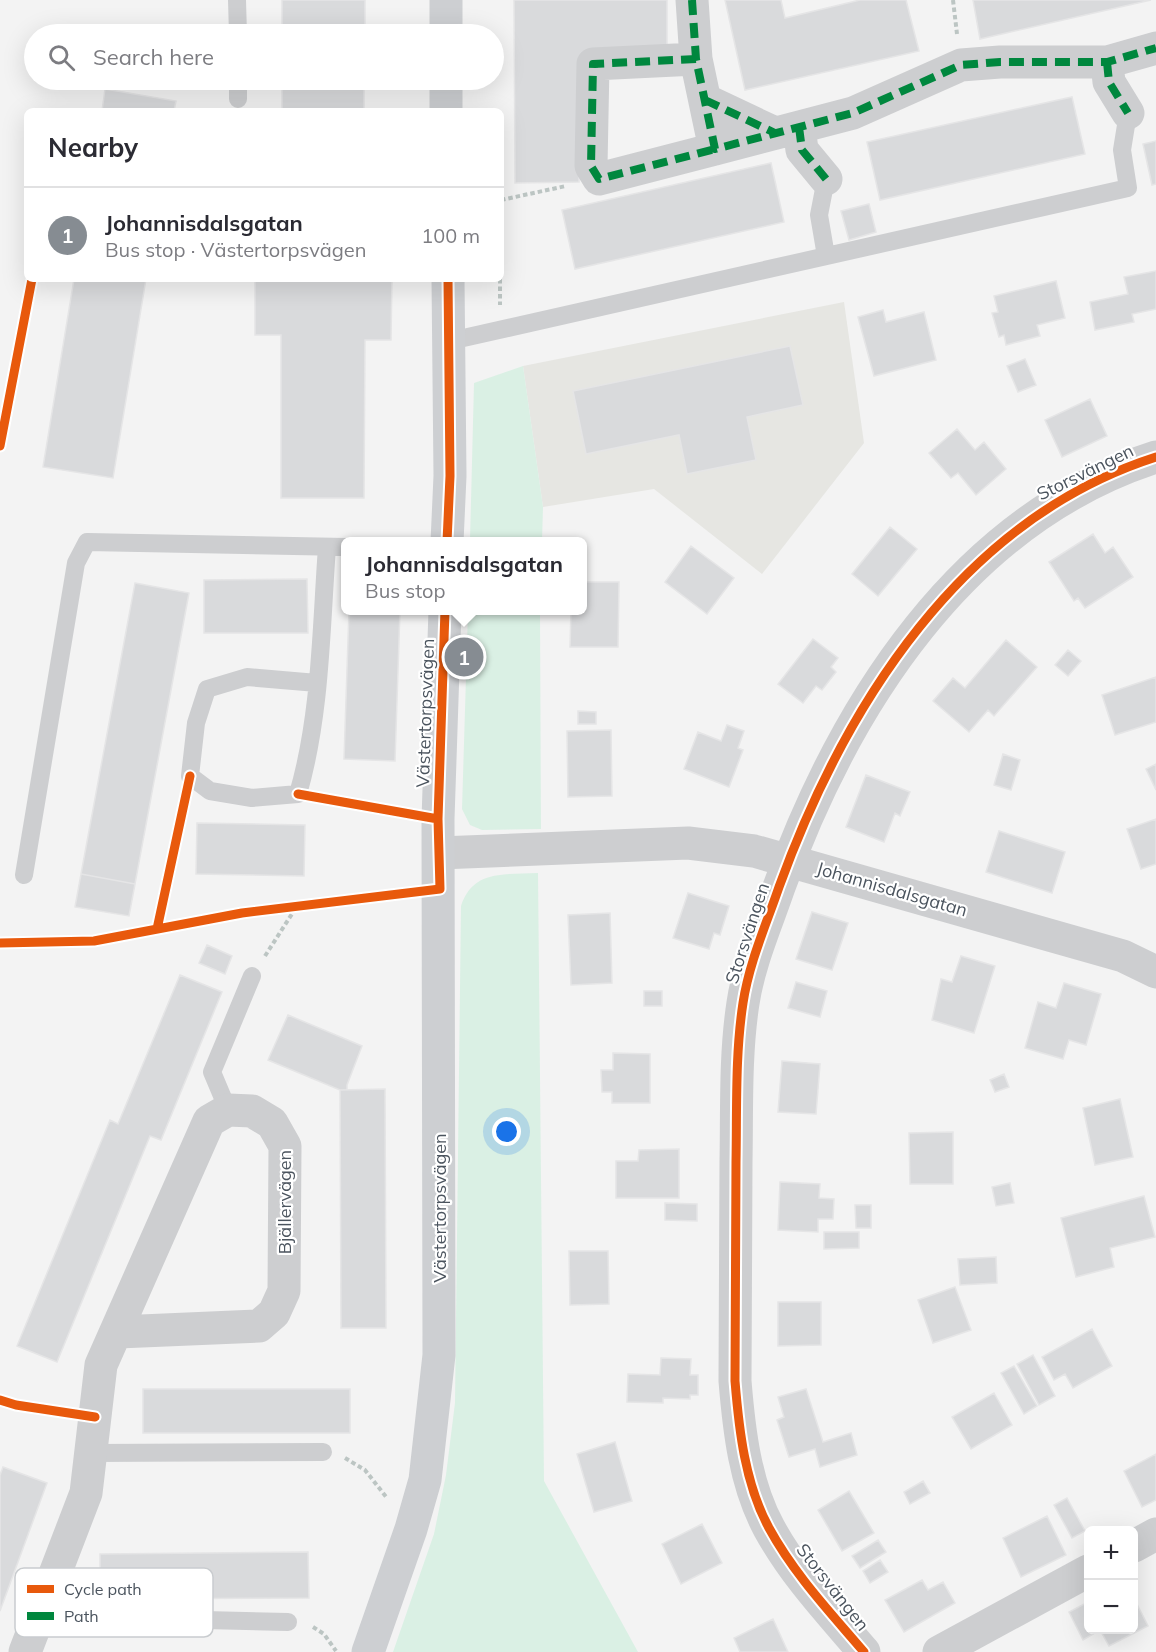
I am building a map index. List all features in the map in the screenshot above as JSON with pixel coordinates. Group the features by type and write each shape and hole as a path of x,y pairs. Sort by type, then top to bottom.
{"street":[{"path":"446,0 446,24"},
{"path":"692,0 696,59 715,148"},
{"path":"696,59 593,64 591,166 599,179 853,113 961,65 1000,62 1107,62 1156,48"},
{"path":"1107,62 1109,82 1128,113"},
{"path":"446,90 446,108"},
{"path":"705,100 787,130 826,179"},
{"path":"447,537 450,476 448,282"},
{"name":"Storsvängen","path":"864,1652 805,1583 768,1527 755,1493 739,1421 735,1381 739,1038 743,1000 753,961 789,859 815,797 858,715 904,647 957,584 999,543 1036,514 1097,482 1156,457"},
{"name":"Västertorpsvägen","path":"368,1652 411,1529 424,1480 439,1355 439,853 445,615"},
{"name":"Johannisdalsgatan","path":"439,853 688,843 754,851 789,859 1123,956 1156,976"},
{"path":"57,1568 86,1493 101,1365 118,1332 209,1121 228,1110"},
{"name":"Bjällervägen","path":"118,1332 259,1326 274,1313 284,1291 285,1146 272,1123 252,1111 228,1110"},
{"path":"1138,1544 1156,1534"},
{"path":"939,1652 1084,1574"},
{"path":"25,1652 31,1637"}],"lane":[{"path":"237,0 238,24"},
{"path":"238,90 238,99"},
{"path":"450,341 1128,188 1122,150 1128,113"},
{"path":"826,179 819,215 826,256"},
{"path":"24,875 76,563 87,542 341,547"},
{"path":"317,683 247,676 207,689 196,723 190,776 210,791 252,798 298,794 307,763 317,683 327,547"},
{"path":"228,1110 212,1072 252,976"},
{"path":"91,1453 323,1452"},
{"path":"213,1620 288,1622"}],"path":[{"path":"504,199 599,179"},
{"path":"286,908 309,905"},
{"path":"252,976 297,906"},
{"path":"323,1452 346,1459 365,1470 411,1529"},
{"path":"288,1622 313,1626 324,1634 336,1652"}],"shaded area":[{"path":"844,302 864,443 762,574 654,489 543,507 523,366"}],"green space":[{"path":"523,366 543,507 542,537 470,537 474,383"},
{"path":"468,615 540,615 541,829 482,830 470,825 462,809"},
{"path":"538,873 544,1481 638,1652 393,1652 434,1534 446,1475 455,1403 461,906 466,894 482,880 492,876"}],"building":[{"path":"282,0 365,0 365,24 282,24"},
{"path":"514,0 667,0 667,57 579,58 579,182 515,183"},
{"path":"725,0 781,0 785,18 860,0 906,0 919,51 745,90"},
{"path":"973,0 1151,0 980,39"},
{"path":"105,90 176,101 175,108 102,108"},
{"path":"282,90 364,90 364,108 282,108"},
{"path":"1072,97 1085,154 880,200 867,142"},
{"path":"1156,141 1156,184 1152,185 1143,144"},
{"path":"771,163 784,222 575,269 562,210"},
{"path":"869,204 876,232 849,240 841,211"},
{"path":"1156,271 1156,309 1132,314 1134,322 1095,330 1090,302 1128,294 1124,277"},
{"path":"1056,281 1065,318 1037,325 1040,336 1006,345 1004,335 999,337 992,313 998,312 994,296"},
{"path":"74,282 146,282 113,478 43,467"},
{"path":"255,282 392,282 391,340 365,340 364,498 281,498 281,335 255,335"},
{"path":"883,310 886,322 924,312 936,360 874,376 858,317"},
{"path":"790,346 803,405 747,417 756,460 687,474 679,435 586,454 573,391"},
{"path":"1025,359 1036,385 1018,392 1007,366"},
{"path":"1090,399 1107,436 1062,457 1045,420"},
{"path":"957,429 975,450 984,442 1006,469 976,495 958,473 951,478 929,453"},
{"path":"890,527 917,549 878,596 852,574"},
{"path":"1093,534 1105,553 1113,547 1133,577 1085,608 1078,598 1074,601 1049,562"},
{"path":"691,546 734,578 707,614 665,582"},
{"path":"307,579 308,633 204,633 204,580"},
{"path":"587,582 619,582 618,647 570,647 571,615 587,615"},
{"path":"135,583 189,593 135,884 81,874"},
{"path":"349,615 400,615 395,761 344,759"},
{"path":"813,639 838,658 831,667 836,672 822,690 816,686 803,703 778,684"},
{"path":"1006,640 1037,667 994,716 988,710 969,732 933,701 953,678 965,688"},
{"path":"1068,650 1081,661 1068,676 1055,665"},
{"path":"1156,677 1156,722 1115,735 1102,695"},
{"path":"578,711 596,712 596,724 578,724"},
{"path":"727,725 744,731 738,748 743,750 729,787 684,769 698,732 721,741"},
{"path":"611,730 612,796 568,797 567,731"},
{"path":"1003,754 1020,760 1011,790 994,785"},
{"path":"1156,764 1156,790 1146,769"},
{"path":"866,775 910,792 900,816 895,813 884,842 846,827"},
{"path":"1156,819 1156,864 1141,869 1127,829"},
{"path":"197,823 305,825 304,876 196,874"},
{"path":"999,831 1065,852 1052,893 986,872"},
{"path":"81,874 135,884 129,916 75,907"},
{"path":"688,893 729,906 720,935 714,933 709,949 673,938"},
{"path":"812,912 848,923 832,970 796,959"},
{"path":"610,913 612,983 571,985 568,915"},
{"path":"207,945 232,956 225,974 199,963"},
{"path":"961,956 995,966 974,1033 932,1020 941,979 952,982"},
{"path":"180,975 222,992 161,1140 150,1136 57,1362 17,1346 110,1120 118,1124"},
{"path":"796,982 827,991 820,1017 788,1008"},
{"path":"1064,983 1101,994 1086,1045 1069,1040 1063,1059 1025,1048 1038,1002 1056,1008"},
{"path":"644,991 662,991 662,1006 644,1006"},
{"path":"288,1015 362,1046 347,1090 340,1090 268,1060"},
{"path":"613,1053 650,1054 650,1103 612,1103 612,1092 602,1092 601,1070 613,1070"},
{"path":"782,1061 820,1064 816,1114 778,1112"},
{"path":"1004,1074 1009,1087 995,1092 990,1080"},
{"path":"385,1089 386,1328 341,1328 340,1090"},
{"path":"1120,1099 1133,1157 1095,1165 1083,1108"},
{"path":"953,1132 953,1184 910,1184 909,1133"},
{"path":"679,1149 679,1198 616,1198 616,1161 638,1161 639,1150"},
{"path":"780,1182 820,1184 819,1198 834,1199 833,1219 818,1219 818,1232 778,1230"},
{"path":"1010,1183 1014,1203 996,1206 992,1187"},
{"path":"1144,1196 1155,1237 1110,1248 1114,1267 1076,1277 1061,1218"},
{"path":"665,1203 697,1204 697,1221 665,1220"},
{"path":"855,1205 871,1205 871,1228 856,1228"},
{"path":"824,1232 859,1232 859,1248 824,1249"},
{"path":"569,1251 608,1251 609,1304 570,1305"},
{"path":"996,1257 997,1283 960,1285 958,1259"},
{"path":"955,1287 971,1330 933,1343 918,1300"},
{"path":"778,1302 821,1302 821,1345 778,1346"},
{"path":"1092,1329 1112,1366 1073,1388 1065,1374 1054,1380 1042,1357"},
{"path":"1033,1355 1055,1396 1039,1405 1017,1364"},
{"path":"661,1358 691,1359 690,1375 698,1375 698,1395 690,1395 690,1399 663,1398 663,1403 627,1402 628,1374 660,1375"},
{"path":"1014,1366 1037,1406 1024,1414 1001,1373"},
{"path":"143,1389 350,1389 350,1433 143,1433"},
{"path":"806,1389 823,1442 851,1433 857,1455 820,1467 815,1449 789,1457 777,1420 784,1417 778,1397"},
{"path":"994,1393 1012,1425 971,1449 952,1417"},
{"path":"615,1442 632,1501 594,1512 577,1454"},
{"path":"1156,1454 1156,1500 1142,1507 1124,1471"},
{"path":"3,1467 47,1483 0,1611 0,1475"},
{"path":"923,1481 930,1493 910,1504 904,1492"},
{"path":"849,1491 874,1533 842,1551 818,1510"},
{"path":"1067,1498 1084,1532 1072,1538 1054,1505"},
{"path":"1047,1516 1066,1555 1021,1577 1003,1538"},
{"path":"702,1524 722,1563 681,1584 662,1544"},
{"path":"878,1540 886,1552 860,1568 852,1556"},
{"path":"308,1552 309,1598 213,1598 213,1568 100,1568 100,1554"},
{"path":"880,1560 888,1572 870,1583 863,1571"},
{"path":"922,1580 928,1590 943,1582 955,1603 904,1632 885,1600"},
{"path":"1084,1604 1084,1634 1093,1634 1083,1640 1069,1612"},
{"path":"1138,1606 1148,1626 1138,1631"},
{"path":"773,1619 788,1652 740,1652 734,1638"},
{"path":"1102,1634 1132,1634 1109,1646"}],"marked path":[{"path":"692,0 696,59 715,149 853,113 961,65 1000,62 1107,62 1156,48"},
{"path":"696,59 593,64 591,166 599,179 715,149"},
{"path":"1107,62 1109,82 1128,113"},
{"path":"705,100 775,133"},
{"path":"799,127 802,150 826,179"}],"cycle path":[{"path":"0,446 31,282"},
{"path":"447,537 450,476 448,282"},
{"path":"864,1652 801,1577 779,1545 761,1511 744,1456 735,1381 737,1082 740,1023 749,973 806,819 838,752 876,687 920,627 969,572 1025,525 1087,486 1156,457"},
{"path":"0,943 94,941 242,913 440,889 438,819 445,615"},
{"path":"157,929 190,776"},
{"path":"298,794 438,819"},
{"path":"0,1400 16,1405 95,1417"}],"place":[{"name":"Johannisdalsgatan","path":"464,657"}]}
